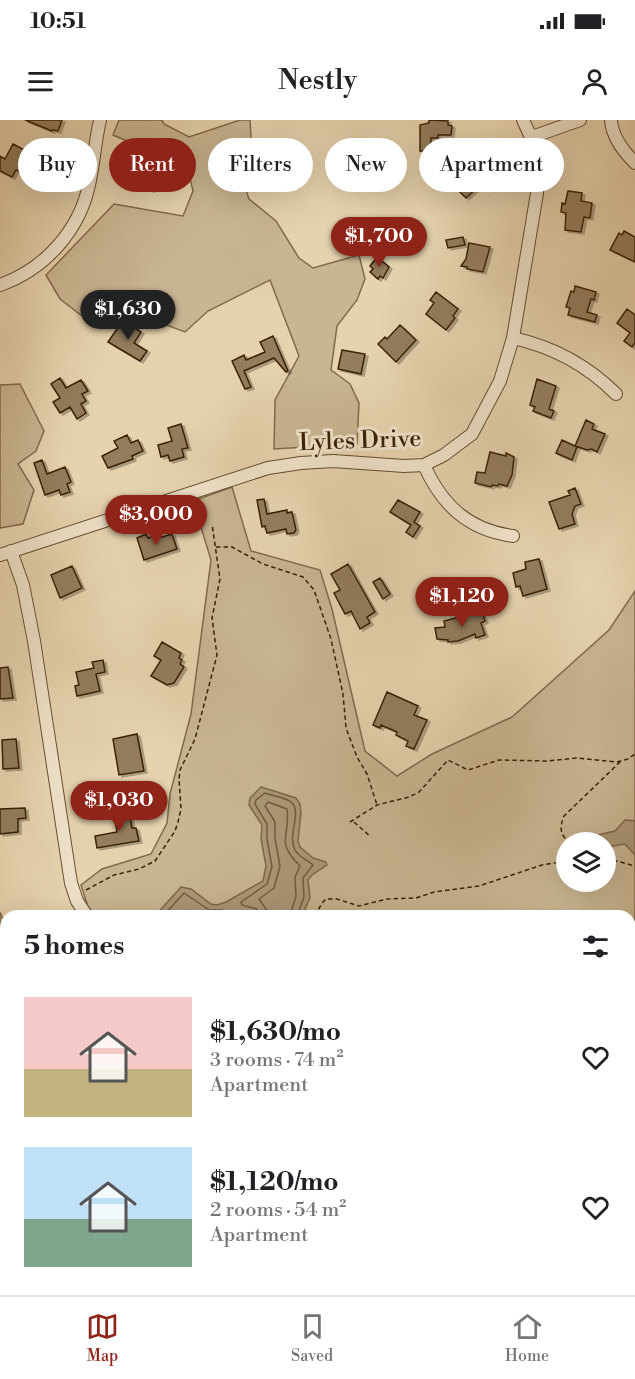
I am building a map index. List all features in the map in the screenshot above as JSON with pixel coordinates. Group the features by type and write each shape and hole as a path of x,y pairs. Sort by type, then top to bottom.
{"street":[{"path":"0,285 25,274 43,261 69,232 85,200 100,120"},
{"name":"Lyles Drive","path":"6,553 268,468 333,461 404,466 424,465 444,455 471,434 500,381 513,338 537,193 538,161 532,137 523,120"},
{"path":"532,137 579,120"},
{"path":"610,120 619,142 635,162"},
{"path":"513,338 548,347 591,371 616,394"},
{"path":"424,465 441,496 468,521 495,534 513,536"},
{"path":"6,553 23,585 34,641 71,883 77,901 83,910"}],"path":[{"path":"86,891 114,875 139,869 155,861 166,847 178,822 181,809 180,770 195,739 217,655 212,618 220,579 212,524"},
{"path":"215,548 232,547 263,564 303,577 314,590 331,639 343,694 346,728 357,757 368,774 377,806"},
{"path":"371,837 351,821 377,806 419,792 448,760 468,770 500,760 548,761 576,758 620,761 635,754"},
{"path":"561,832 560,824 564,816 620,761"},
{"path":"616,861 635,866"},
{"path":"318,910 326,899 337,899 359,906 387,899 416,898 434,892 479,886 542,865 556,863"}],"shaded area":[{"path":"119,120 162,120 164,124 189,137 240,120 250,120 251,138 208,138 208,192 247,192 249,199 276,221 299,258 313,268 359,255 365,279 357,300 337,326 331,370 350,384 359,403 357,444 274,449 275,400 299,356 270,280 208,311 185,332 121,308 94,325 60,299 46,275 114,204 183,216 193,192 196,192 196,138 120,138 113,135"},
{"path":"20,384 44,431 36,451 18,464 34,490 23,524 0,528 0,385"},
{"path":"232,487 251,551 320,570 332,609 365,751 397,776 432,754 512,717 609,630 635,591 635,910 91,910 81,885 102,869 151,854 167,823 170,794 191,714 211,560 193,501"}],"water":[{"path":"261,787 296,798 300,804 298,841 300,847 313,858 326,862 327,865 308,880 310,898 305,910 160,910 181,887 191,889 211,904 217,905 263,881 266,866 261,839 262,825 249,805 250,798"},
{"path":"625,820 635,821 635,855 625,844 616,845 616,832 611,832 615,831"}],"building":[{"path":"25,120 62,120 58,131 52,131"},
{"path":"429,120 448,121 448,125 452,126 451,135 420,138 420,125 429,123"},
{"path":"13,144 18,147 18,171 16,170 12,177 0,171 0,156 5,159"},
{"path":"568,191 582,193 581,201 592,203 590,218 584,217 581,232 565,230 566,213 561,212 562,203 565,204"},
{"path":"460,192 472,192 466,198"},
{"path":"624,231 635,237 635,262 610,250 619,233 622,235"},
{"path":"463,237 465,245 448,248 446,240"},
{"path":"469,243 490,247 483,272 461,266 466,259"},
{"path":"377,257 389,267 383,278 380,276 378,279 370,272 373,269 370,266"},
{"path":"575,286 596,292 587,312 597,315 595,322 568,315 570,308 566,307"},
{"path":"436,292 458,309 453,316 455,318 446,330 426,314 434,303 430,300"},
{"path":"627,309 635,315 635,343 632,347 624,341 630,333 617,323"},
{"path":"127,323 141,332 134,343 147,351 140,361 108,342 119,326 123,329"},
{"path":"400,325 416,340 396,362 378,344 385,337 387,339"},
{"path":"273,336 288,371 286,372 274,358 244,371 251,387 245,389 232,361 244,355 246,360 265,352 260,342"},
{"path":"342,350 365,354 361,374 338,369"},
{"path":"60,378 66,388 81,380 88,391 82,394 86,401 81,404 86,413 77,419 70,407 60,413 53,402 60,398 51,384"},
{"path":"537,379 556,386 549,409 554,411 551,418 533,411 535,407 530,405"},
{"path":"586,420 594,424 592,429 605,434 597,452 575,446"},
{"path":"181,424 188,448 182,449 184,457 170,461 168,455 161,457 158,445 172,441 168,428"},
{"path":"127,435 131,443 138,440 143,451 132,456 133,459 108,468 102,456 118,448 114,441"},
{"path":"562,440 577,447 572,460 556,453"},
{"path":"490,452 506,456 506,453 514,457 512,475 507,486 499,484 491,487 475,483 477,472 485,473"},
{"path":"42,460 47,474 65,467 71,482 67,484 70,492 61,495 59,490 45,495 34,463"},
{"path":"575,488 581,504 575,506 572,514 575,524 559,529 549,502 570,495 568,491"},
{"path":"264,499 267,514 287,510 287,513 292,512 296,530 294,533 287,534 286,529 267,533 265,526 262,527 257,500"},
{"path":"398,500 420,512 414,522 420,526 413,537 406,532 411,525 390,512"},
{"path":"146,534 148,538 172,534 177,549 144,560 137,538"},
{"path":"539,559 547,589 523,596 520,586 516,587 513,573 526,569 525,562"},
{"path":"348,564 375,612 367,617 370,623 360,629 351,611 345,614 334,593 340,590 331,574"},
{"path":"72,566 82,588 60,598 51,575"},
{"path":"380,578 390,594 383,599 373,582"},
{"path":"482,611 485,621 481,623 485,635 476,638 475,634 458,641 448,642 448,640 437,639 435,628 445,627 444,621"},
{"path":"162,642 181,653 180,664 184,667 174,683 167,685 151,676 161,660 154,656"},
{"path":"103,660 105,672 96,674 100,691 77,696 75,686 79,685 76,672 94,668 92,662"},
{"path":"8,667 13,698 0,699 0,668"},
{"path":"387,692 418,706 414,715 427,720 414,749 406,746 408,741 396,735 397,732 381,725 380,728 373,725"},
{"path":"137,734 144,771 119,775 113,739"},
{"path":"16,739 19,768 3,769 2,740"},
{"path":"25,808 26,818 18,819 18,832 0,834 0,809"},
{"path":"129,811 132,828 136,828 139,841 97,848 95,836 117,832 114,814"}]}
